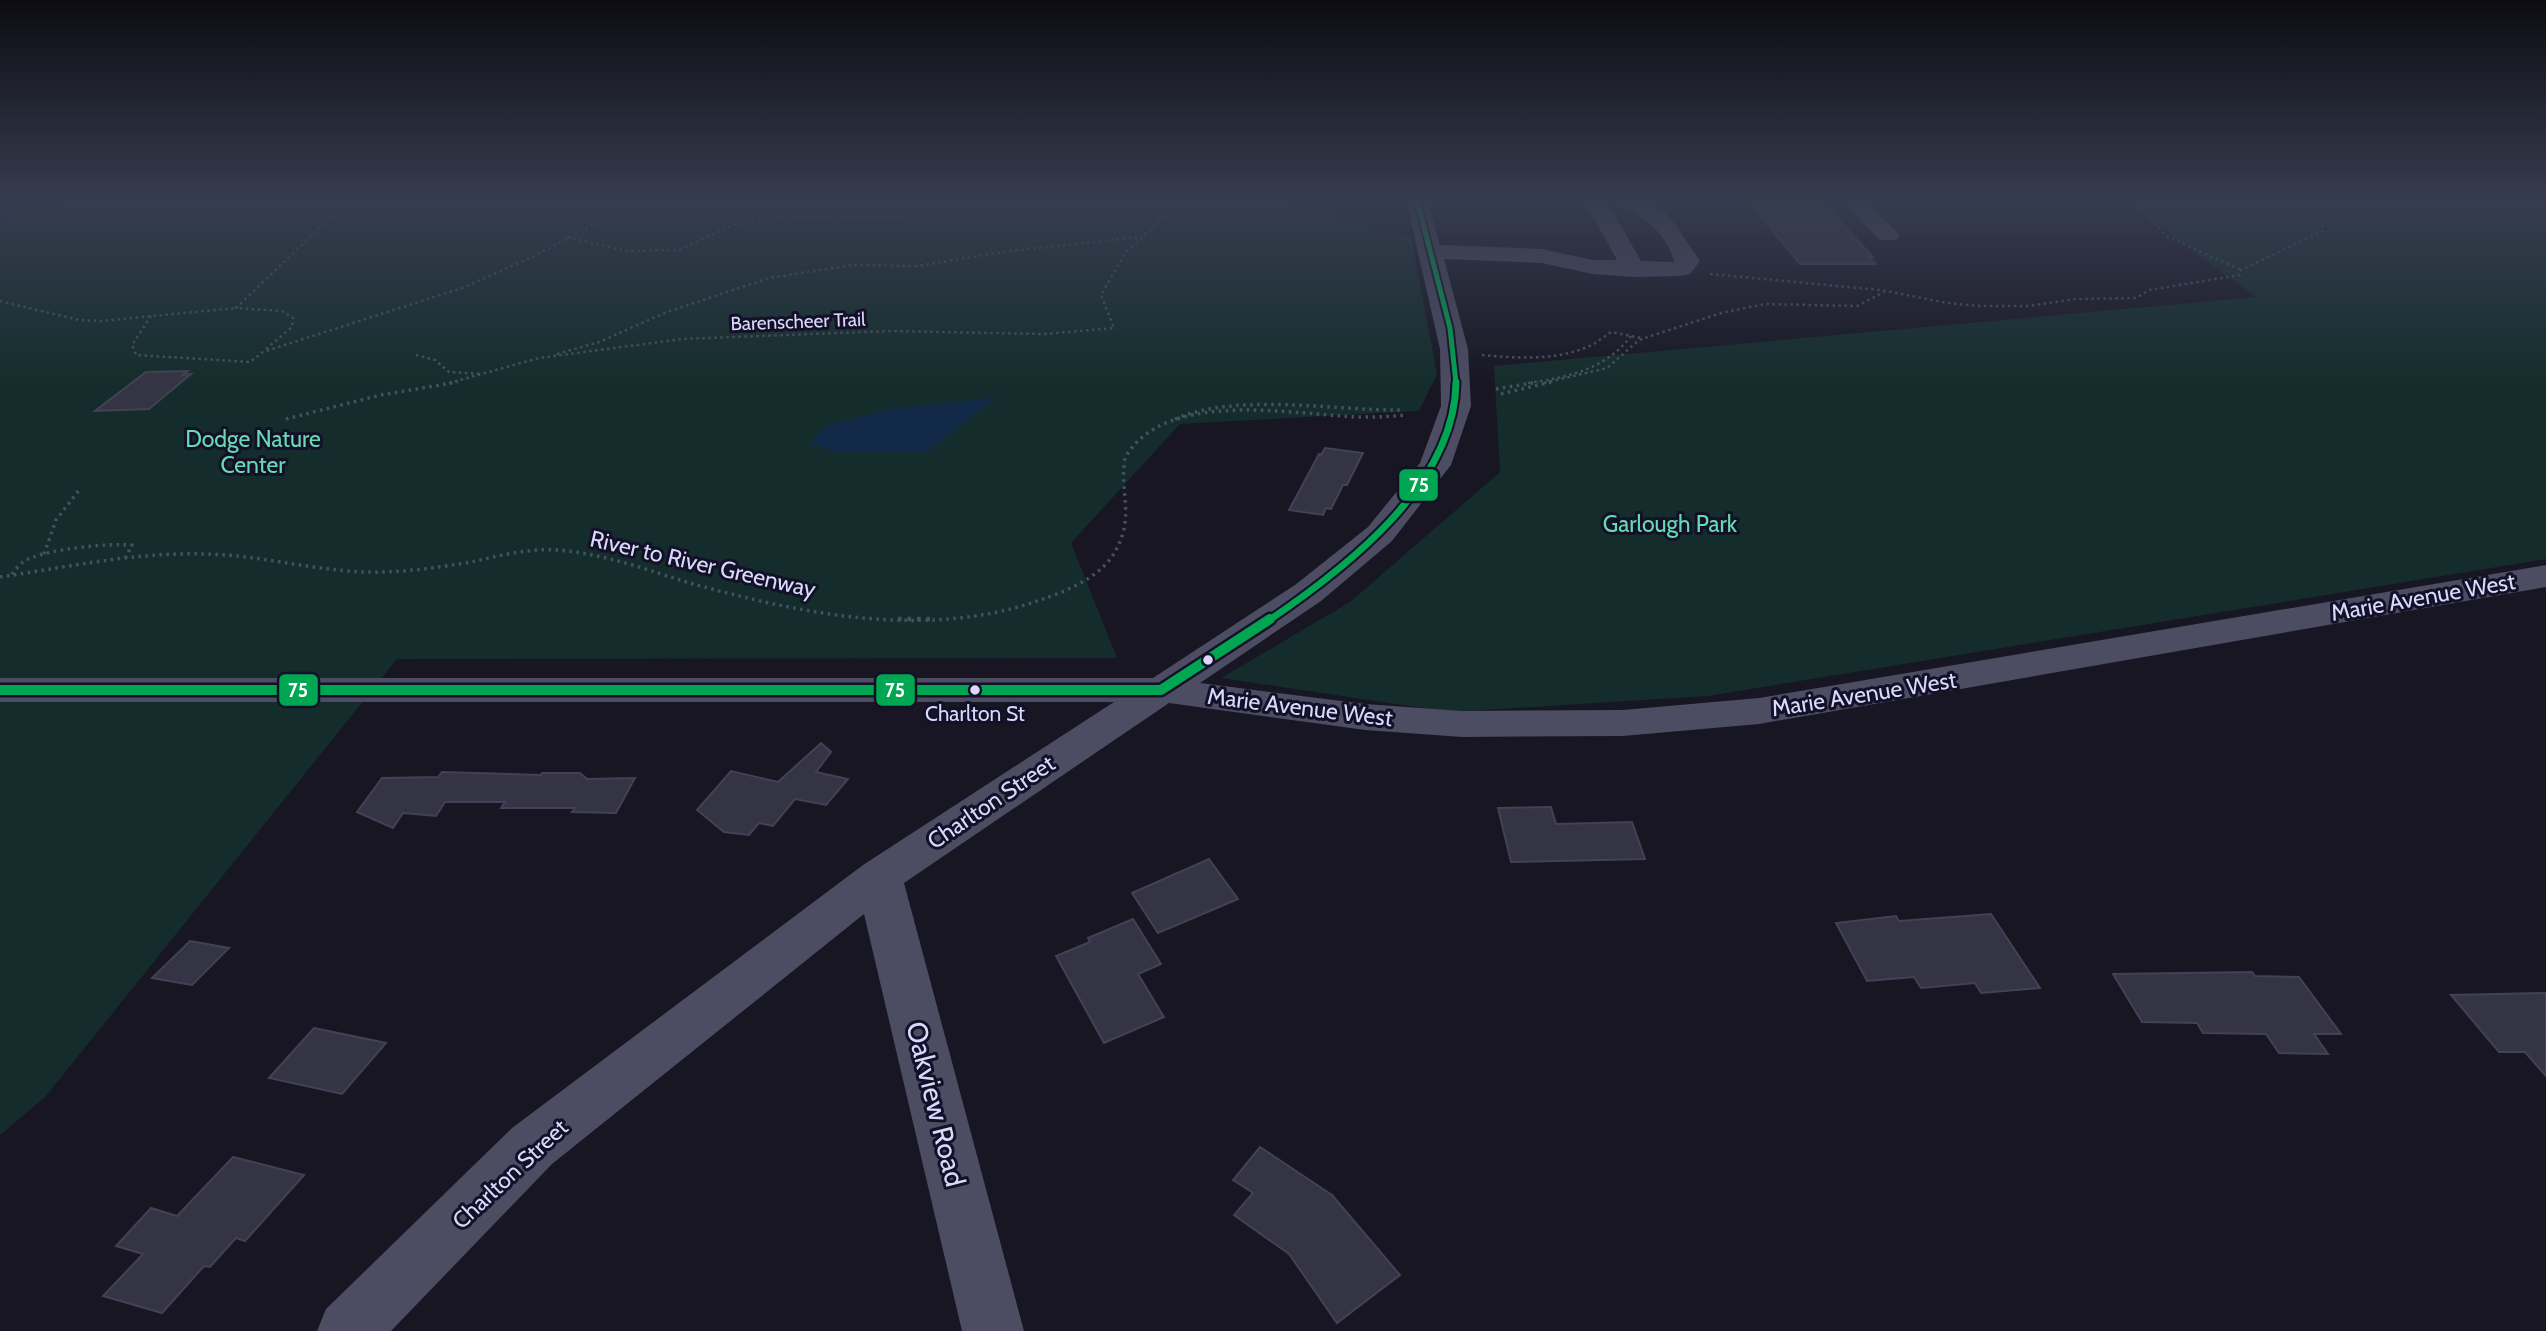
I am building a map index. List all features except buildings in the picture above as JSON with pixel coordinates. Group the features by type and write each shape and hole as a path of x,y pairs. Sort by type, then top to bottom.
{"street":[{"name":"Charlton Street","path":"348,1331 532,1146 879,877 1308,593 1380,534 1434,465 1456,406 1454,349 1433,262"},
{"path":"1570,262 1634,270 1681,269 1687,262"},
{"path":"1630,262 1634,270"},
{"name":"Marie Avenue West","path":"0,690 1161,690 1364,716 1462,724 1546,725 1683,719 1759,711 1943,682 2546,576"},
{"name":"Oakview Road","path":"879,877 993,1331"}],"path":[{"path":"236,308 284,262"},
{"path":"263,352 424,303 492,276 518,262"},
{"path":"539,358 598,342 667,312 769,278 853,265 917,266 941,262"},
{"name":"Barenscheer Trail","path":"286,419 486,374 539,358 682,339 891,331 1042,334 1114,328 1101,295 1120,262"},
{"path":"2224,262 2241,270"},
{"path":"1681,269 1884,291 1947,303 2029,306 2062,300 2136,298 2149,290 2240,275 2241,270 2258,262"},
{"path":"1501,394 1607,368 1643,339 1743,307 1791,304 1857,306 1884,291"},
{"path":"0,301 79,320 236,308 282,311 293,318 292,327 250,362 136,355 132,345 151,316"},
{"path":"1482,355 1521,359 1554,356 1589,346 1611,332 1643,339"},
{"path":"1496,389 1589,369 1615,354 1631,336"},
{"path":"416,355 435,360 449,372 486,374"},
{"path":"1170,423 1181,415 1217,407 1403,410"},
{"name":"River to River Greenway","path":"0,577 125,559 206,553 243,556 345,573 421,569 505,554 562,550 591,555 751,598 825,611 885,620 979,616 1029,605 1059,593 1094,573 1112,558 1127,515 1121,463 1131,447 1170,423 1224,411 1408,415"},
{"path":"44,554 56,520 80,489"},
{"path":"12,575 21,563 44,554 119,542 132,545 125,559"}],"green space":[{"name":"Dodge Nature Center","path":"0,262 1416,262 1437,374 1419,411 1180,424 1071,543 1117,658 397,659 46,1096 0,1135"},
{"name":"Garlough Park","path":"2208,262 2546,262 2546,559 1708,696 1450,712 1221,678 1350,602 1500,472 1494,366 2257,297"}],"water":[{"path":"998,397 927,452 838,452 810,444 827,425 891,409"}],"transit line":[{"name":"75","path":"0,690 1161,690 1240,640 1325,580 1399,512 1427,474 1446,434 1456,404 1450,328 1434,262"}],"place":[{"name":"Charlton St","path":"975,690"}]}
